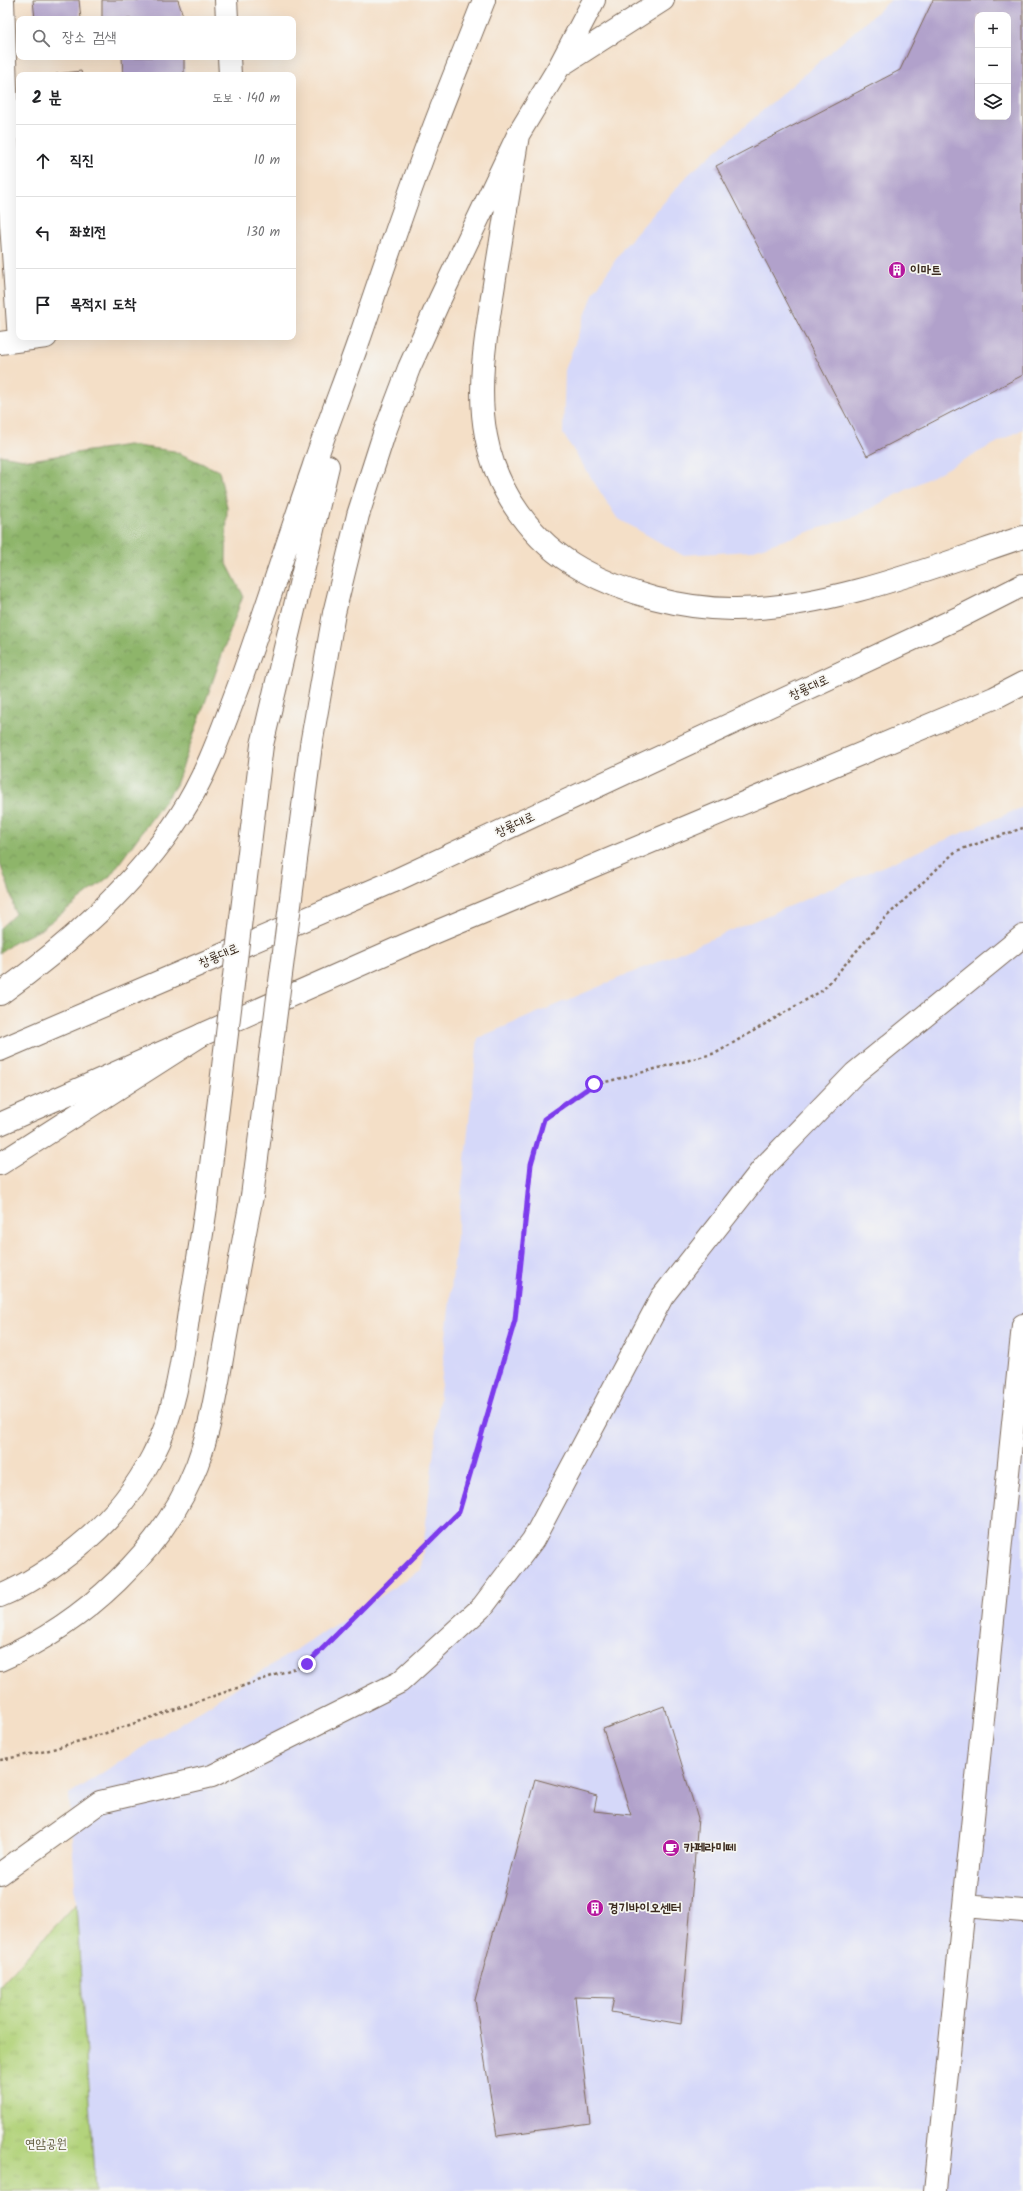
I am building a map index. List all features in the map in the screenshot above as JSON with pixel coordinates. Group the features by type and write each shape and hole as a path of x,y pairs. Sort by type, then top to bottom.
{"main road":[{"path":"3,0 10,209 9,342 24,340"},
{"path":"226,0 227,16"},
{"path":"0,994 19,981 77,932 122,889 150,858 180,816 204,774 222,732 270,597 314,465 359,340 394,236 433,130 484,0"},
{"path":"0,1660 48,1636 79,1615 107,1591 138,1557 166,1522 184,1495 199,1457 213,1409 252,1196 311,745 334,613 358,515 384,434 409,368 440,299 518,135 559,67 594,0"},
{"path":"559,67 663,0"},
{"path":"229,60 230,72"},
{"path":"518,135 486,333 482,376 483,411 486,437 494,468 506,492 529,527 558,554 589,573 639,592 689,605 736,609 798,603 830,596 914,573 1023,537"},
{"path":"0,1596 50,1568 87,1540 114,1513 136,1485 154,1454 167,1420 181,1369 206,1207 262,745 306,551 359,340"},
{"name":"창룡대로","path":"0,1050 392,882 951,622 1023,585"},
{"path":"0,1124 405,945 994,698 1023,682"},
{"path":"0,1874 100,1802 212,1776 400,1682 483,1606 533,1540 662,1297 764,1167 855,1074 1023,936"},
{"path":"0,1164 203,1034"},
{"path":"935,2191 1023,1325"},
{"path":"964,1906 1023,1911"}],"path":[{"path":"0,1760 46,1751 106,1733 307,1664 459,1512 515,1320 531,1164 544,1119 594,1084 716,1053 823,990 884,919 956,851 1023,828"}],"shaded area":[{"path":"891,0 1023,0 1023,429 856,516 751,551 682,555 617,518 563,434 565,370 594,292 624,247 689,174"},
{"path":"1023,807 1023,2191 95,2191 69,1794 421,1570 478,1038"}],"green space":[{"path":"128,445 174,451 219,471 227,507 226,562 243,595 176,785 110,876 40,930 13,943 0,953 0,928 15,914 11,894 0,864 0,455 30,460"},
{"name":"연암공원","path":"76,1904 95,2191 0,2191 0,1985"}],"building":[{"path":"33,0 79,0 81,16 35,16"},
{"path":"102,0 178,0 183,16 102,16"},
{"name":"이마트","path":"933,0 1023,0 1023,375 867,456 716,166 900,70"},
{"path":"122,60 184,60 184,72 123,72"},
{"name":"경기바이오센터","path":"664,1706 698,1818 681,2024 611,2012 614,1998 575,1997 590,2123 497,2136 475,2000 535,1779 597,1796 594,1811 631,1815 603,1729"}],"place":[{"name":"이마트","path":"897,270"},
{"name":"카페라미떼","path":"671,1848"},
{"name":"경기바이오센터","path":"595,1908"}],"route":[{"path":"307,1664 459,1512 515,1320 531,1164 544,1119 594,1084"}]}
